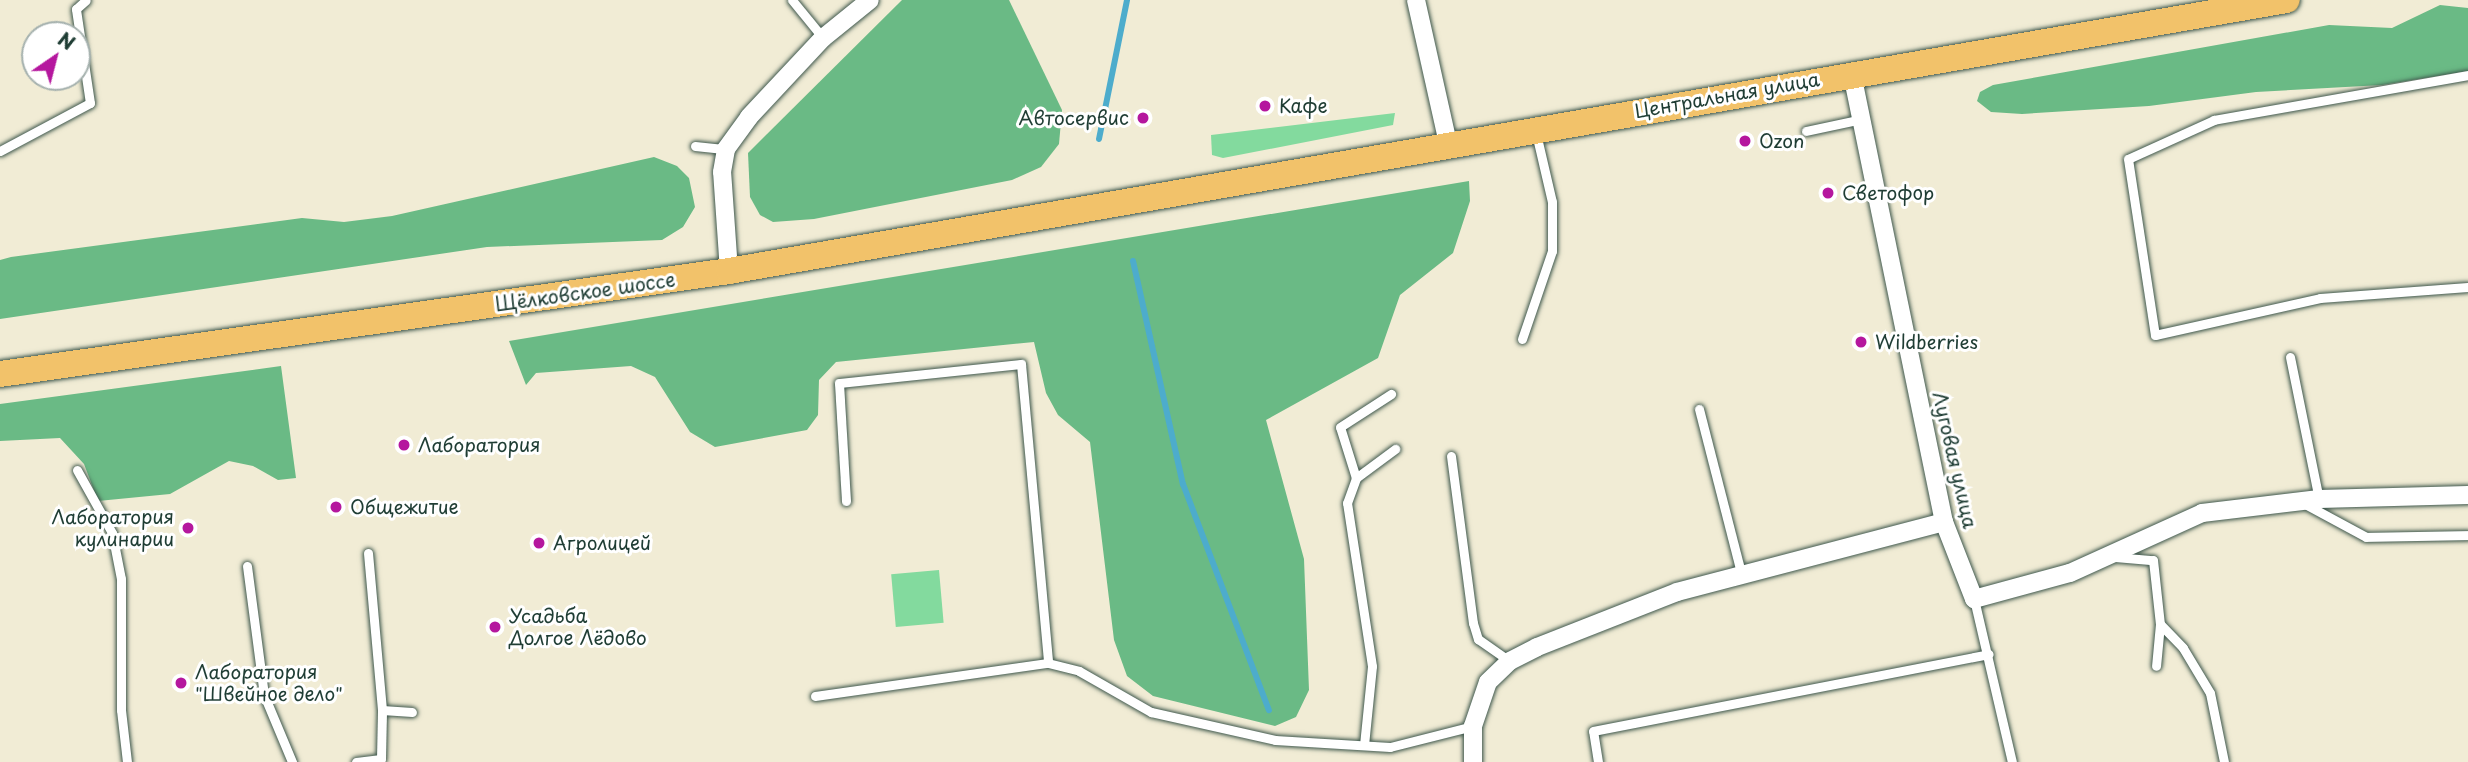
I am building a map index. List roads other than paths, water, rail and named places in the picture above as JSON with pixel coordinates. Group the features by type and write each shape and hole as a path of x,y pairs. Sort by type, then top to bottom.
{"main road":[{"name":"Центральная улица","path":"1167,194 1448,143 2287,0"},
{"name":"Щёлковское шоссе","path":"0,374 729,271 1167,194"}],"street":[{"path":"729,271 722,172 726,149 749,117 823,38 870,0"},
{"path":"1416,0 1448,143"},
{"name":"Луговая улица","path":"1852,74 1944,522 1974,599"},
{"path":"1974,599 2070,573 2202,513 2319,499 2468,495"},
{"path":"1474,762 1473,726 1488,682 1510,661 1677,592 1741,573 1944,522"}],"lane":[{"path":"0,151 90,103 76,9 86,0"},
{"path":"792,0 823,38"},
{"path":"2468,75 2214,120 2128,159 2155,335 2320,298 2468,287"},
{"path":"1806,131 1863,120"},
{"path":"1522,339 1552,251 1552,202 1535,128"},
{"path":"695,146 726,149"},
{"path":"2290,357 2319,499"},
{"path":"846,501 839,383 1021,363 1048,663"},
{"path":"1356,478 1340,427 1391,394"},
{"path":"1699,408 1741,573"},
{"path":"1364,745 1372,666 1347,503 1356,478 1395,449"},
{"path":"1451,456 1473,623 1478,639 1510,661"},
{"path":"77,470 112,533 121,579 127,762"},
{"path":"2300,501 2366,537 2468,535"},
{"path":"356,762 381,760 383,710 368,553"},
{"path":"2104,556 2153,560 2160,624 2156,666"},
{"path":"247,566 264,695 292,762"},
{"path":"1974,599 1989,654 2012,762"},
{"path":"2160,624 2183,648 2210,693 2224,762"},
{"path":"1598,762 1593,731 1989,654"},
{"path":"815,696 1048,663 1079,671 1151,712 1275,740 1390,747 1473,726"},
{"path":"383,710 412,712"}],"waterway":[{"path":"1099,139 1127,0"},
{"path":"1133,261 1183,484 1269,710"}],"place":[{"name":"Кафе","path":"1265,106"},
{"name":"Автосервис","path":"1143,118"},
{"name":"Ozon","path":"1745,141"},
{"name":"Светофор","path":"1828,193"},
{"name":"Wildberries","path":"1861,342"},
{"name":"Лаборатория","path":"404,445"},
{"name":"Общежитие","path":"336,507"},
{"name":"Лаборатория кулинарии","path":"188,528"},
{"name":"Агролицей","path":"539,543"},
{"name":"Усадьба Долгое Лёдово","path":"495,627"},
{"name":"Лаборатория \"Швейное дело\"","path":"181,683"}]}
